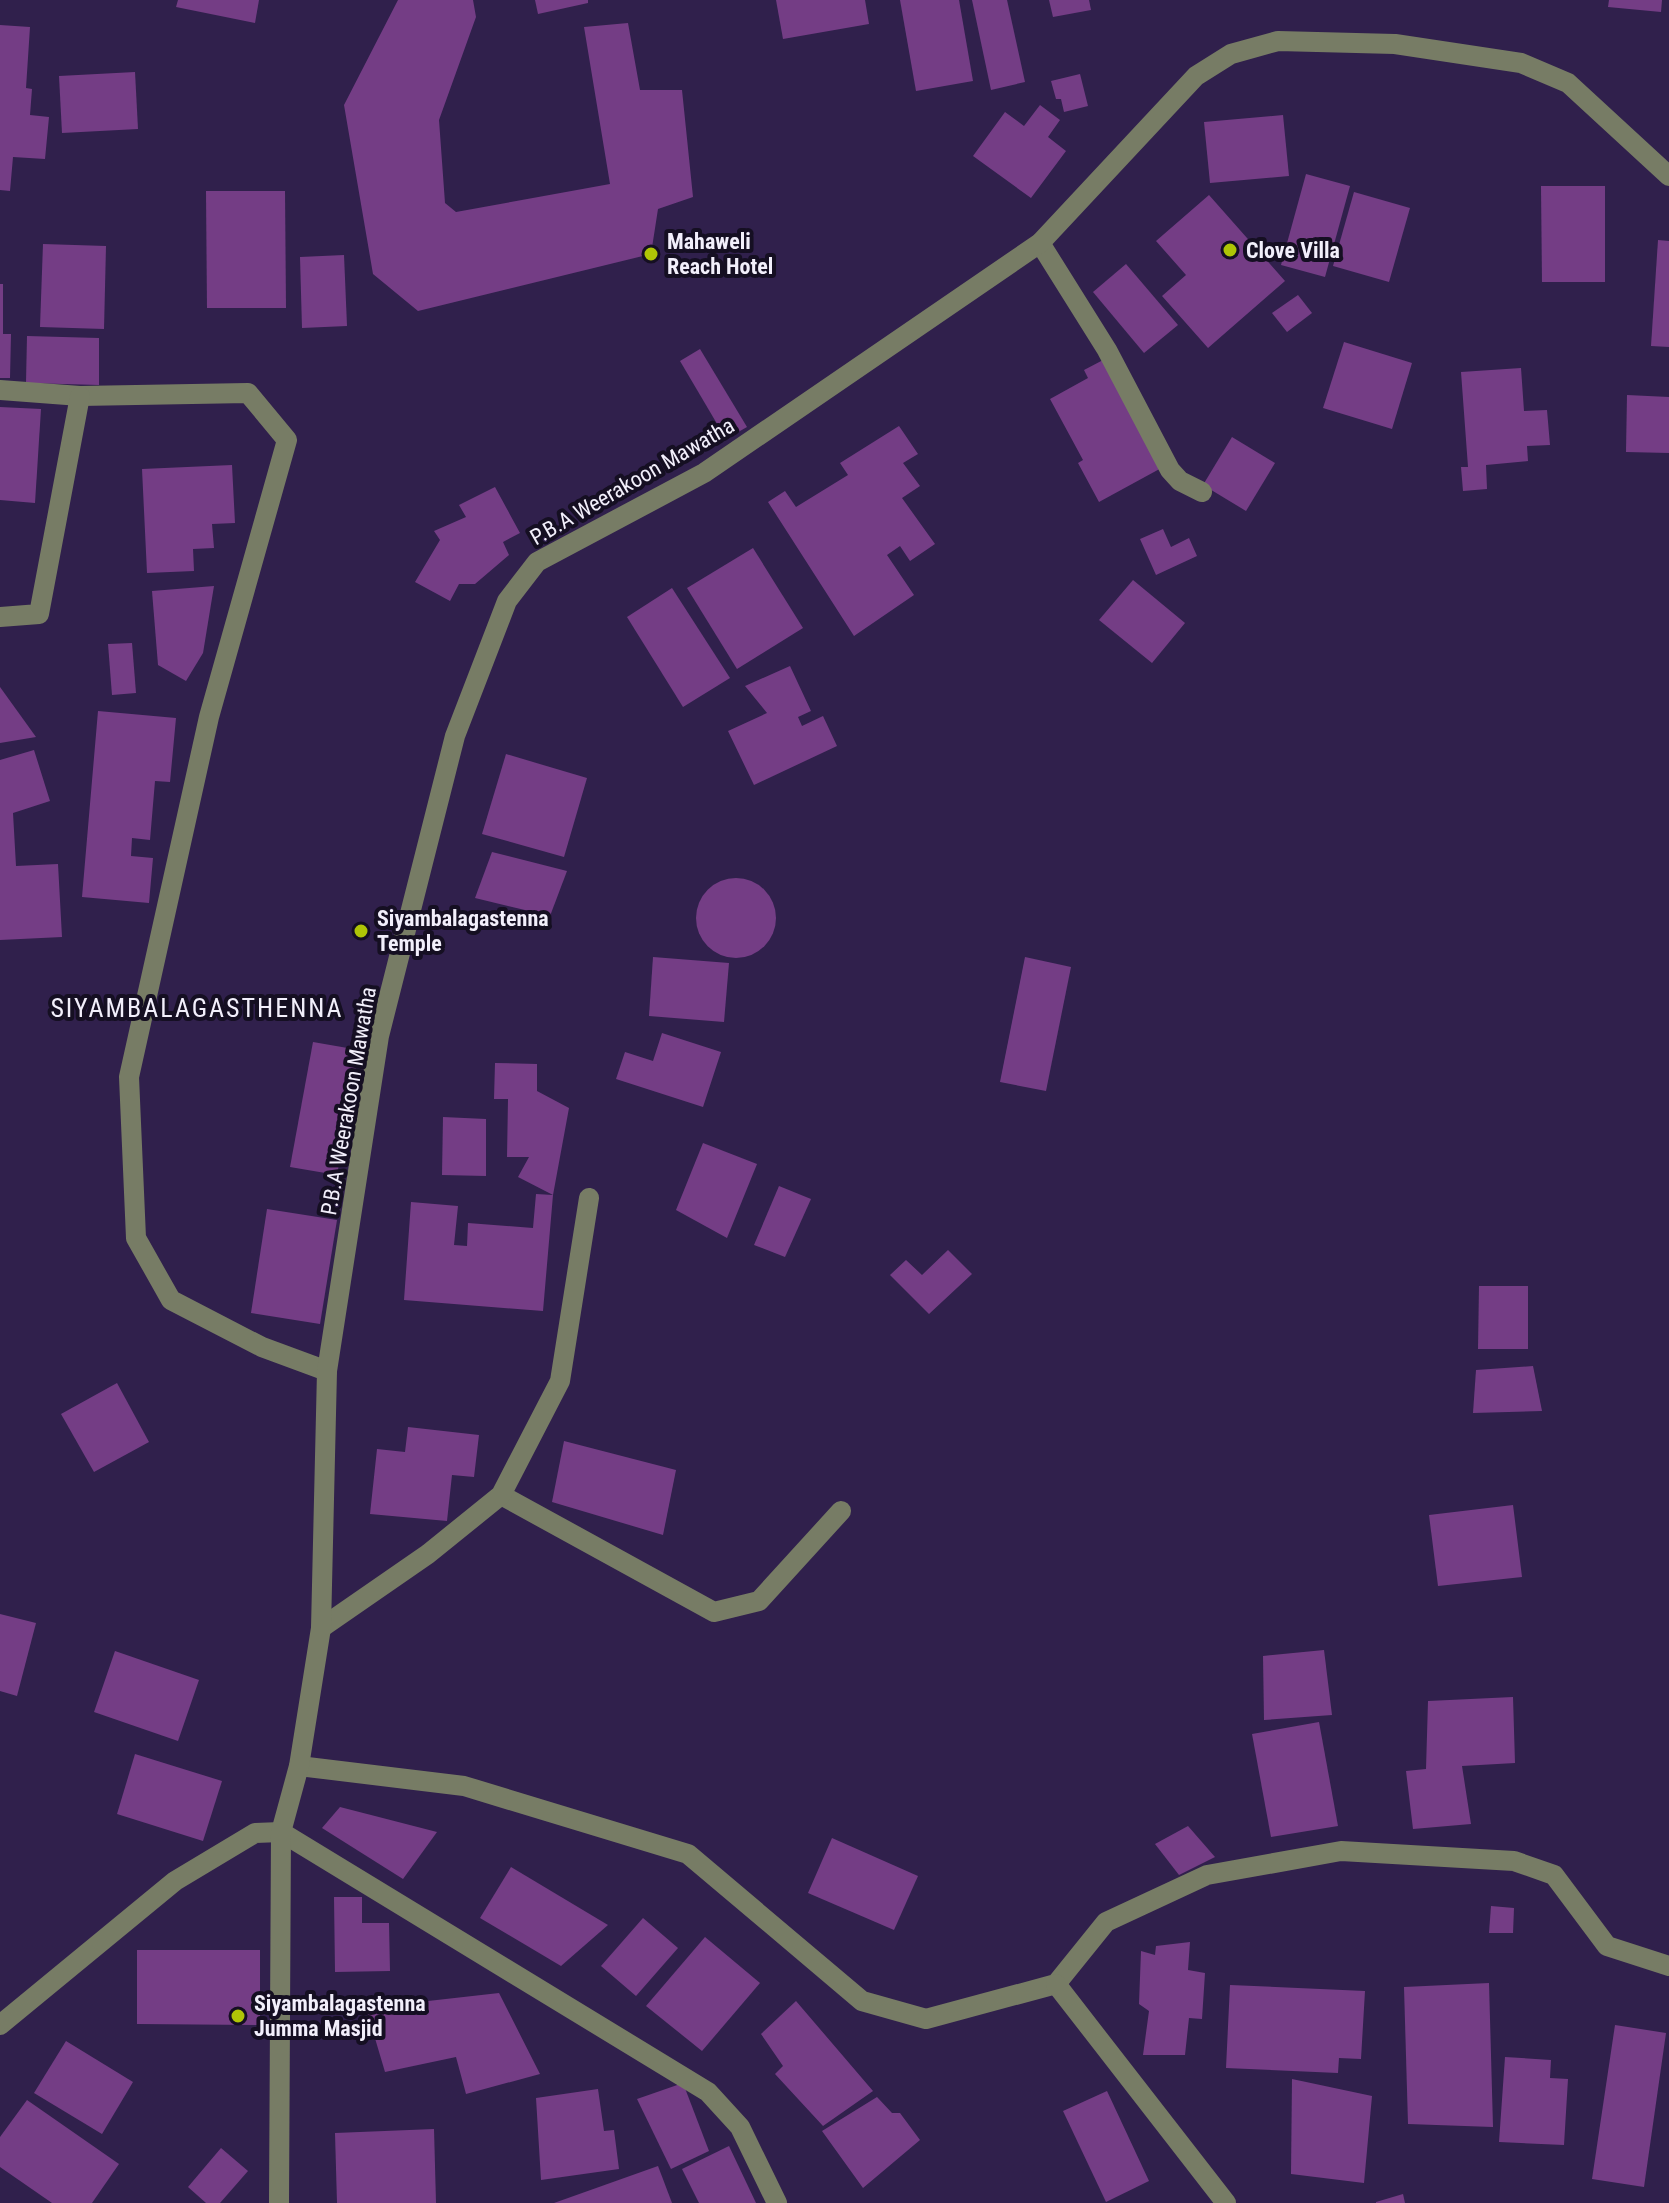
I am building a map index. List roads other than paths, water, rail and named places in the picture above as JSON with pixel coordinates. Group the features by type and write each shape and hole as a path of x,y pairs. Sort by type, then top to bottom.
{"street":[{"name":"P.B.A Weerakoon Mawatha","path":"279,2203 281,1832 299,1766 321,1628 327,1371 379,1036 455,736 507,601 537,562 704,473 1040,243 1196,76 1231,54 1278,41 1395,44 1521,63 1568,83 1669,176"},
{"path":"1040,243 1107,350 1170,470 1180,481 1202,492"},
{"path":"0,390 80,396 248,393 287,440 209,717 129,1077 136,1238 171,1300 262,1347 327,1371"},
{"path":"0,617 39,614 80,396"},
{"path":"321,1628 428,1554 501,1495 560,1381 589,1198"},
{"path":"501,1495 714,1612 759,1601 841,1511"},
{"path":"299,1766 464,1786 688,1854 862,2001 926,2019 1056,1984 1106,1922 1207,1875 1341,1851 1514,1861 1554,1875 1607,1946 1669,1966"},
{"path":"0,2025 175,1881 255,1833 281,1832 708,2092 740,2127 777,2203"},
{"path":"1056,1984 1226,2203"}],"place":[{"name":"Clove Villa","path":"1230,250"},
{"name":"Mahaweli Reach Hotel","path":"651,254"},
{"name":"Siyambalagastenna Temple","path":"361,931"},
{"name":"Siyambalagastenna Jumma Masjid","path":"238,2016"}],"district":[{"name":"SIYAMBALAGASTHENNA","path":"197,1008"}]}
